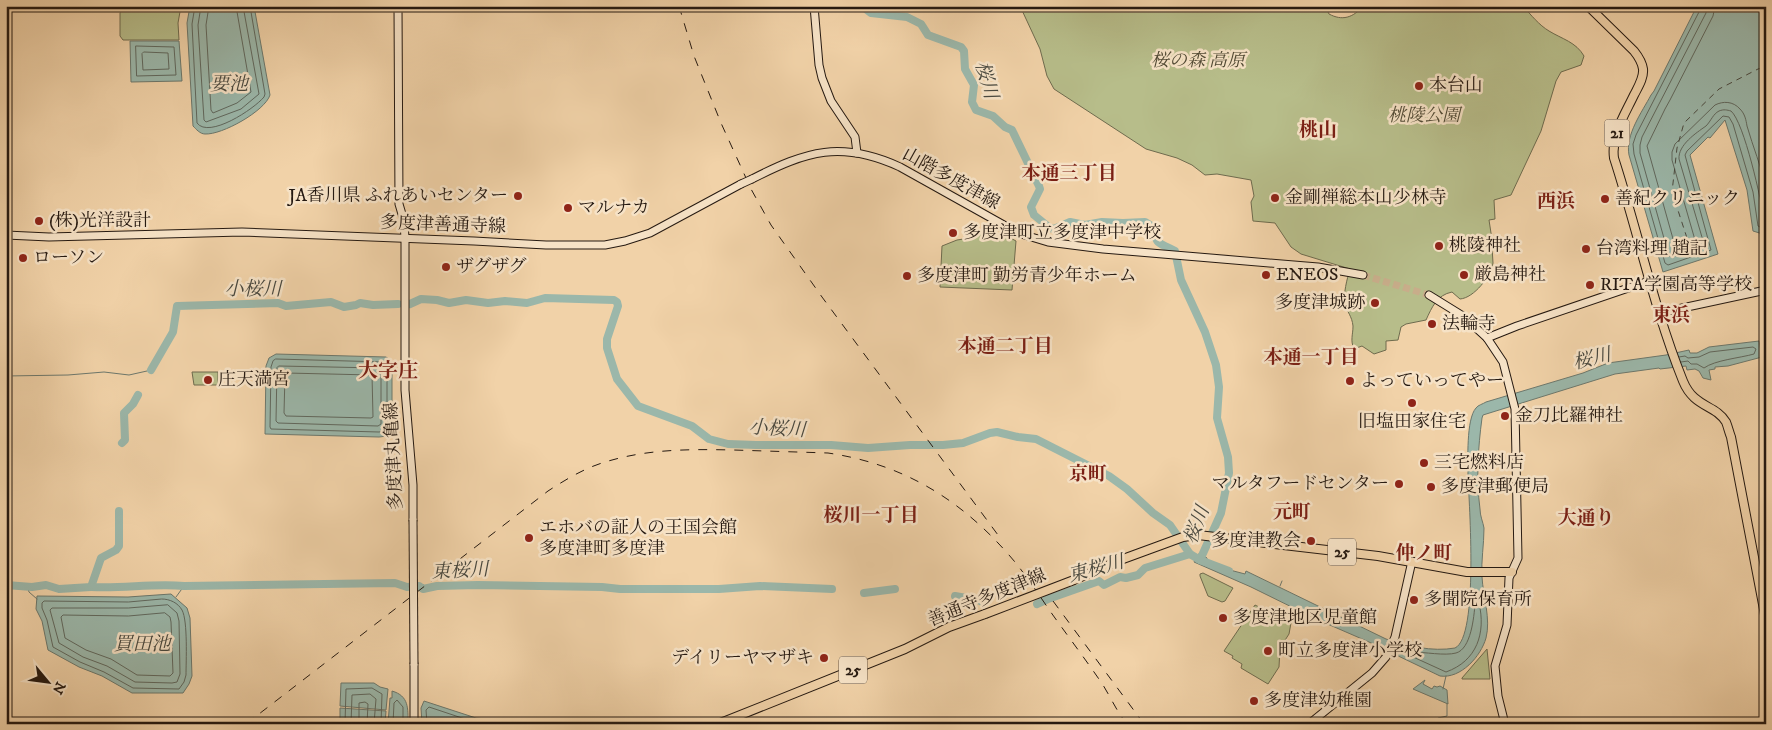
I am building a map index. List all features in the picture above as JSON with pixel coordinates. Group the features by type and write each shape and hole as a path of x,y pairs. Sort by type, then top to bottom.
{"main road":[{"name":"多度津丸亀線","path":"398,6 399,204 404,221 405,239 405,390 413,485 414,724"},
{"path":"814,6 819,65 822,78 831,101 855,137 857,153"},
{"name":"21","path":"1588,6 1634,51 1639,57 1643,68 1643,76 1622,119 1613,145 1614,158 1649,282 1688,392 1692,397 1722,417 1727,423 1766,620"},
{"name":"多度津善通寺線","path":"6,236 49,237 242,232 595,246 613,244 650,233 752,178 784,163 807,155 829,152 857,153"},
{"name":"山階多度津線","path":"857,153 900,167 1006,227 1034,239 1096,248 1318,267 1363,275"},
{"path":"1487,338 1649,282"},
{"path":"1659,313 1766,290"},
{"path":"1429,295 1463,316 1487,338 1500,357 1516,409 1518,558 1509,578 1507,625 1496,666 1498,696 1505,724"},
{"name":"善通寺多度津線","path":"718,724 905,649 949,627 1074,580 1123,559 1179,539 1198,535 1412,561 1467,572 1512,572"},
{"path":"1309,724 1382,664 1393,640 1412,561"}],"green space":[{"path":"123,6 181,6 178,23 179,40 123,40 120,36 120,13"},
{"name":"桃陵公園","path":"1020,6 1325,6 1329,14 1343,18 1351,16 1363,6 1523,6 1542,26 1573,44 1584,56 1581,65 1561,72 1556,81 1541,131 1511,195 1494,200 1495,219 1489,220 1493,246 1493,263 1489,274 1481,286 1465,298 1460,299 1452,292 1442,296 1433,306 1426,320 1406,324 1401,327 1398,340 1386,341 1386,350 1374,354 1362,346 1354,349 1353,346 1353,326 1345,300 1350,269 1301,254 1291,247 1275,223 1253,221 1251,202 1254,196 1251,180 1217,174 1205,175 1192,165 1177,158 1146,149 1054,89 1047,76 1040,49"},
{"path":"986,230 999,238 1003,234 1016,241 1012,290 940,287 942,246 957,240 970,238"},
{"path":"192,372 218,372 218,385 194,385"},
{"path":"1203,573 1233,588 1225,601 1222,602 1208,596 1200,576"},
{"path":"1255,605 1291,623 1289,634 1280,648 1279,667 1268,684 1241,668 1242,664 1224,651"},
{"path":"1487,649 1490,679 1462,679 1462,678"}],"water":[{"name":"要池","path":"190,6 254,6 270,95 252,115 222,131 205,134 193,126 187,23"},
{"path":"1697,6 1766,6 1766,235 1753,231 1747,190 1725,120 1710,138 1708,137 1690,155 1718,254 1663,272 1628,147 1635,124"},
{"path":"130,41 179,41 182,81 131,82"},
{"path":"1759,341 1762,357 1728,366 1715,367 1715,369 1709,370 1711,380 1703,378 1699,371 1695,369 1687,370 1686,366 1615,374 1483,415 1479,441 1478,475 1480,512 1484,528 1482,577 1487,631 1480,652 1475,659 1455,674 1440,676 1194,562 1198,554 1206,557 1211,565 1245,574 1246,571 1386,639 1420,648 1455,648 1462,639 1470,596 1471,539 1468,441 1473,413 1477,407 1486,402 1583,373 1608,363 1689,350 1690,353 1697,353 1709,347"},
{"path":"276,354 386,357 392,361 392,430 387,436 379,437 265,434 266,366 269,358"},
{"name":"買田池","path":"171,594 187,608 190,618 192,676 183,693 132,693 48,650 42,621 36,609 37,596 128,597"},
{"path":"1425,680 1423,684 1432,689 1434,686 1440,686 1447,690 1448,704 1413,689"},
{"path":"341,683 374,683 388,689 386,710 340,706"},
{"path":"392,691 405,699 408,724 388,724"},
{"path":"424,701 476,718 496,720 500,724 422,724 421,708"},
{"path":"340,708 386,711 385,724 340,724"}],"waterway":[{"name":"桜川","path":"862,6 871,13 907,17 921,24 928,35 961,47 964,51 965,69 974,85 972,102 976,110 993,116 1005,127 1012,130 1040,189 1031,207 1034,215 1050,228 1054,229 1070,222 1085,225 1102,222 1145,222 1153,227 1157,241 1175,251 1181,280 1205,332 1216,365 1219,387 1217,418 1228,457 1229,473 1221,513 1200,560"},
{"name":"小桜川","path":"410,304 421,299 449,303 466,300 488,303 505,301 527,303 545,298 614,300 618,306 607,339 607,348 617,379 638,406 692,426 709,439 728,444 831,445 868,448 963,443 997,432 1036,439 1109,476 1170,525 1190,554 1200,560 1229,571"},
{"name":"小桜川","path":"151,370 173,332 177,306 278,303 286,306 331,302 344,307 360,303 373,305 398,304"},
{"path":"6,376 68,375 104,372 129,375 147,371"},
{"name":"小桜川","path":"122,443 125,440 124,413 133,404 138,395"},
{"name":"小桜川","path":"6,585 32,587 46,585 59,589 91,587 101,558 116,550 119,546 119,511"},
{"name":"東桜川","path":"1037,604 1099,581 1104,585 1120,577 1126,578 1138,575 1145,568 1190,554"},
{"path":"1280,586 1282,581"},
{"name":"東桜川","path":"91,587 395,583 407,587 419,586 423,589 437,586 478,585 620,589 719,589 760,586 832,589"},
{"path":"27,586 29,592 37,599"},
{"path":"176,597 184,586"},
{"name":"東桜川","path":"864,593 895,589"},
{"name":"東桜川","path":"955,596 978,600 984,603"},
{"path":"1443,689 1446,676"},
{"path":"1438,724 1438,718 1447,716 1447,704"}],"ferry route":[{"path":"1687,238 1672,192 1677,148 1684,123 1719,89 1758,69 1766,67"}],"tunnel":[{"path":"1363,275 1429,295"}],"railway":[{"path":"679,6 694,56 721,123 751,189 771,225 998,535"},
{"path":"246,724 548,491 574,475 618,458 650,452 700,450 828,453 855,458 905,475 950,501 990,535 1020,568 1103,685 1127,724"},
{"path":"1053,601 1144,724"}],"place":[{"name":"本台山","path":"1419,86"},
{"name":"JA香川県 ふれあいセンター","path":"518,196"},
{"name":"金剛禅総本山少林寺","path":"1275,198"},
{"name":"善紀クリニック","path":"1605,199"},
{"name":"マルナカ","path":"568,208"},
{"name":"(株)光洋設計","path":"39,221"},
{"name":"多度津町立多度津中学校","path":"953,233"},
{"name":"桃陵神社","path":"1439,246"},
{"name":"台湾料理 趙記","path":"1586,249"},
{"name":"ローソン","path":"23,258"},
{"name":"ザグザグ","path":"446,267"},
{"name":"ENEOS","path":"1266,275"},
{"name":"厳島神社","path":"1464,275"},
{"name":"多度津町 勤労青少年ホーム","path":"907,276"},
{"name":"RITA学園高等学校","path":"1590,285"},
{"name":"多度津城跡","path":"1375,303"},
{"name":"法輪寺","path":"1432,324"},
{"name":"庄天満宮","path":"208,380"},
{"name":"よっていってやー","path":"1350,381"},
{"name":"旧塩田家住宅","path":"1412,403"},
{"name":"金刀比羅神社","path":"1505,416"},
{"name":"三宅燃料店","path":"1424,463"},
{"name":"マルタフードセンター","path":"1399,484"},
{"name":"多度津郵便局","path":"1431,487"},
{"name":"エホバの証人の王国会館 多度津町多度津","path":"529,538"},
{"name":"多度津教会","path":"1311,541"},
{"name":"多聞院保育所","path":"1414,600"},
{"name":"多度津地区児童館","path":"1223,618"},
{"name":"町立多度津小学校","path":"1268,651"},
{"name":"デイリーヤマザキ","path":"824,658"},
{"name":"多度津幼稚園","path":"1254,701"}],"district":[{"name":"桃山","path":"1318,130"},
{"name":"本通三丁目","path":"1069,173"},
{"name":"西浜","path":"1556,201"},
{"name":"東浜","path":"1671,315"},
{"name":"本通二丁目","path":"1005,346"},
{"name":"本通一丁目","path":"1311,357"},
{"name":"大字庄","path":"388,371"},
{"name":"京町","path":"1088,474"},
{"name":"元町","path":"1292,512"},
{"name":"桜川一丁目","path":"871,515"},
{"name":"大通り","path":"1586,518"},
{"name":"仲ノ町","path":"1424,553"}],"park label":[{"name":"桜の森 高原","path":"1198,61"}]}
